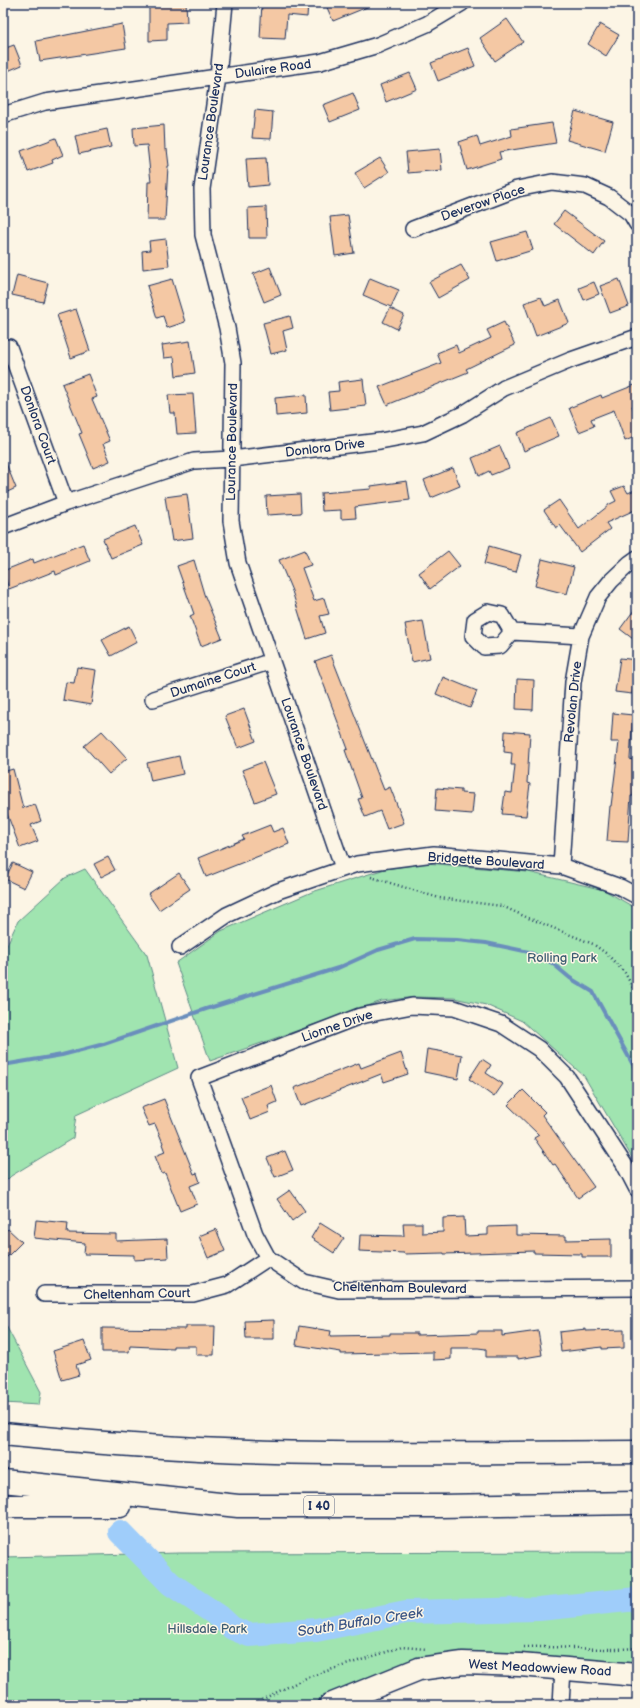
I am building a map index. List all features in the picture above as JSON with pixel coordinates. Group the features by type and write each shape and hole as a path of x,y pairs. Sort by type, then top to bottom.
{"main road":[{"path":"3,1434 69,1441 167,1448 322,1453 637,1452"},
{"name":"I 40","path":"3,1481 238,1506 439,1506 637,1502"},
{"path":"3,1506 238,1506"},
{"name":"West Meadowview Road","path":"330,1705 419,1669 463,1663 520,1665 637,1674"}],"street":[{"name":"Lourance Boulevard","path":"225,3 218,77 202,190 203,235 227,328 233,363 231,521 238,563 272,661 350,866"},
{"name":"Dulaire Road","path":"3,116 45,102 320,62 347,56 406,34 438,18 462,3"},
{"name":"Deverow Place","path":"413,229 517,189 552,182 585,186 609,197 631,214 637,224"},
{"name":"Donlora Drive","path":"3,527 66,503 194,461 232,459 380,441 423,433 462,414 504,388 571,360 637,337"},
{"name":"Donlora Court","path":"9,347 66,503"},
{"name":"Revolan Drive","path":"561,866 573,682 581,636 598,597 611,581 637,558"},
{"path":"512,632 581,636"},
{"name":"Dumaine Court","path":"154,699 272,661"},
{"name":"Bridgette Boulevard","path":"180,947 227,915 278,891 350,866 434,854 561,866 620,887 637,896"},
{"name":"Lionne Drive","path":"199,1078 360,1016 412,1006 454,1008 501,1024 539,1049 567,1076 624,1164 637,1189"},
{"name":"Cheltenham Boulevard","path":"199,1078 255,1234 268,1258 304,1282 339,1290 637,1288"},
{"name":"Cheltenham Court","path":"44,1294 193,1294 227,1285 268,1258"},
{"path":"561,1705 563,1668"}],"path":[{"path":"350,866 365,874 439,898 502,906 526,918 593,944 607,954 625,973 637,995"}],"green space":[{"name":"Rolling Park","path":"426,863 528,872 604,890 637,909 637,1166 584,1076 522,1021 486,1005 454,998 415,997 382,1001 210,1061 176,963 221,931 312,892 385,869"},
{"path":"85,869 147,955 178,1068 76,1115 73,1138 11,1176 3,1184 3,950 5,949 18,921 65,878"},
{"path":"3,1320 41,1392 39,1405 3,1403"},
{"name":"Hillsdale Park","path":"637,1552 637,1668 479,1657 345,1692 316,1705 3,1705 3,1557 180,1553"}],"building":[{"path":"149,3 186,3 187,22 167,23 167,40 149,41"},
{"path":"262,3 308,3 307,17 287,15 285,39 260,38"},
{"path":"325,3 377,3 333,21"},
{"path":"507,19 523,42 495,61 480,38"},
{"path":"122,24 126,48 40,61 36,41"},
{"path":"600,24 619,35 606,56 588,44"},
{"path":"14,45 22,65 3,73 3,49"},
{"path":"468,48 475,66 438,81 431,63"},
{"path":"410,73 417,89 386,102 380,85"},
{"path":"353,93 360,110 330,122 323,105"},
{"path":"255,110 273,112 271,139 252,138"},
{"path":"575,111 613,122 605,151 567,140"},
{"path":"552,123 556,143 499,152 501,159 467,170 459,142 477,136 480,146 512,136 511,129"},
{"path":"164,125 165,150 167,149 169,166 165,220 147,220 148,182 151,182 147,145 134,146 133,128"},
{"path":"107,129 111,147 79,154 75,136"},
{"path":"56,138 63,155 52,160 53,163 28,172 21,151"},
{"path":"440,149 442,170 408,173 406,152"},
{"path":"266,158 268,185 248,187 246,159"},
{"path":"380,158 389,172 364,188 355,173"},
{"path":"266,207 267,238 249,238 248,208"},
{"path":"564,211 604,241 594,255 554,224"},
{"path":"348,215 354,253 335,256 330,217"},
{"path":"527,232 533,250 497,261 491,242"},
{"path":"166,239 169,266 143,269 142,251 150,250 149,241"},
{"path":"461,265 470,280 438,298 429,282"},
{"path":"270,267 281,295 264,302 253,274"},
{"path":"17,275 48,283 43,302 12,295"},
{"path":"370,278 399,290 391,307 363,295"},
{"path":"172,279 185,322 167,328 163,316 157,318 147,286"},
{"path":"619,279 629,306 610,313 600,286"},
{"path":"594,282 599,294 584,300 579,288"},
{"path":"541,297 545,306 560,300 569,323 536,336 524,303"},
{"path":"390,308 404,315 397,329 383,322"},
{"path":"76,309 90,351 71,358 57,315"},
{"path":"290,316 293,328 283,331 287,350 271,354 263,323"},
{"path":"504,322 515,345 466,369 468,372 387,405 379,387 441,363 437,353 456,345 459,353 491,338 487,330"},
{"path":"190,341 195,373 176,376 174,357 164,358 162,345"},
{"path":"88,374 97,397 92,399 110,441 103,444 110,461 93,468 79,434 82,433 62,384"},
{"path":"363,379 366,406 330,410 328,392 339,391 338,382"},
{"path":"637,384 637,404 632,406 637,419 637,436 625,441 614,410 591,419 594,426 579,432 569,408 601,395 602,398"},
{"path":"193,394 196,433 177,434 175,413 170,413 168,395"},
{"path":"306,395 307,413 276,416 275,398"},
{"path":"551,418 559,436 524,451 517,433"},
{"path":"500,446 509,468 491,475 489,471 479,476 472,458"},
{"path":"3,456 16,488 3,494"},
{"path":"453,468 460,486 431,498 424,480"},
{"path":"407,481 410,500 355,507 356,518 341,519 341,510 322,511 321,493 371,489 371,486"},
{"path":"624,486 628,493 637,489 637,509 606,523 610,529 580,552 560,525 556,528 544,510 559,500 579,529 608,505 616,501 611,491"},
{"path":"187,494 193,538 172,541 165,497"},
{"path":"300,494 301,513 267,515 266,496"},
{"path":"135,526 143,545 111,558 103,539"},
{"path":"83,544 90,561 56,575 55,571 9,589 3,571 33,559 34,563"},
{"path":"489,546 521,555 516,572 484,564"},
{"path":"305,550 311,565 302,568 314,601 324,598 329,614 320,616 325,633 307,639 292,591 279,560"},
{"path":"448,551 460,566 430,589 419,573"},
{"path":"542,559 574,567 567,594 535,586"},
{"path":"194,560 204,594 222,638 201,646 190,616 194,614 177,566"},
{"path":"637,606 637,642 620,629"},
{"path":"423,621 430,658 412,662 405,624"},
{"path":"129,626 137,642 111,656 102,640"},
{"path":"331,655 384,790 390,787 404,823 387,829 380,811 365,817 358,799 362,798 345,750 348,749 315,661"},
{"path":"620,658 637,660 637,672 635,672 632,694 615,692"},
{"path":"77,667 96,670 91,705 63,700 66,682 74,683"},
{"path":"443,677 477,691 470,708 436,694"},
{"path":"517,679 534,680 533,710 516,709"},
{"path":"244,709 256,741 238,748 225,716"},
{"path":"613,713 633,715 630,759 637,761 637,763 633,796 631,796 628,842 607,841 610,806 619,742 611,742"},
{"path":"102,731 127,758 109,774 84,746"},
{"path":"505,731 530,733 527,783 530,784 526,816 502,814 505,792 512,793 515,765 511,765 512,753 504,752"},
{"path":"179,756 183,774 151,781 147,763"},
{"path":"263,762 276,794 255,802 242,770"},
{"path":"13,769 23,808 35,804 41,821 31,825 38,841 20,848 3,803 3,772"},
{"path":"437,788 461,790 461,793 474,794 472,814 435,811"},
{"path":"270,825 273,832 283,828 289,844 206,877 198,858 244,839 242,836"},
{"path":"108,857 115,870 101,877 94,864"},
{"path":"13,863 32,872 24,888 5,879"},
{"path":"179,873 190,889 159,910 148,894"},
{"path":"427,1049 462,1055 458,1079 424,1072"},
{"path":"401,1053 408,1074 384,1082 381,1074 301,1106 294,1088 359,1063 361,1068"},
{"path":"482,1059 491,1065 486,1073 503,1084 494,1097 469,1079"},
{"path":"271,1085 277,1102 268,1106 270,1112 250,1120 241,1097"},
{"path":"523,1090 545,1112 542,1115 594,1187 578,1198 555,1164 553,1165 534,1138 539,1135 508,1105"},
{"path":"164,1099 194,1174 197,1173 200,1182 190,1186 197,1204 180,1211 165,1173 162,1174 155,1156 165,1152 163,1143 155,1124 149,1126 141,1108"},
{"path":"285,1151 293,1170 275,1177 267,1158"},
{"path":"290,1190 305,1211 292,1221 277,1199"},
{"path":"464,1217 465,1236 488,1235 488,1227 516,1226 516,1235 566,1236 566,1240 611,1239 611,1257 582,1257 582,1254 534,1253 534,1251 404,1254 359,1251 360,1235 404,1236 403,1223 422,1223 422,1233 443,1232 443,1218"},
{"path":"36,1220 68,1223 67,1233 116,1234 116,1241 167,1239 168,1258 134,1260 134,1255 84,1254 85,1243 34,1238"},
{"path":"320,1223 344,1238 334,1253 311,1238"},
{"path":"8,1229 22,1242 3,1261 3,1234"},
{"path":"216,1229 225,1251 208,1258 199,1236"},
{"path":"274,1320 274,1339 246,1339 245,1321"},
{"path":"186,1326 215,1326 214,1355 196,1355 196,1346 173,1346 173,1348 130,1346 129,1352 102,1352 102,1328 186,1329"},
{"path":"299,1326 331,1331 330,1336 390,1335 390,1333 417,1333 417,1335 502,1331 502,1336 538,1331 542,1355 518,1359 518,1357 486,1357 486,1349 478,1348 451,1348 451,1359 433,1360 433,1352 341,1354 341,1352 296,1345"},
{"path":"586,1329 586,1331 624,1330 624,1348 602,1349 602,1347 561,1352 559,1332"},
{"path":"84,1341 91,1360 76,1365 79,1375 62,1380 53,1351"}],"waterway":[{"path":"3,1065 62,1055 104,1044 206,1009 338,968 378,950 415,939 457,940 486,943 529,952 552,963 570,978 593,992 637,1072"},
{"name":"South Buffalo Creek","path":"120,1532 171,1584 220,1617 232,1628 249,1635 316,1630 406,1612 539,1609 637,1599"}]}
